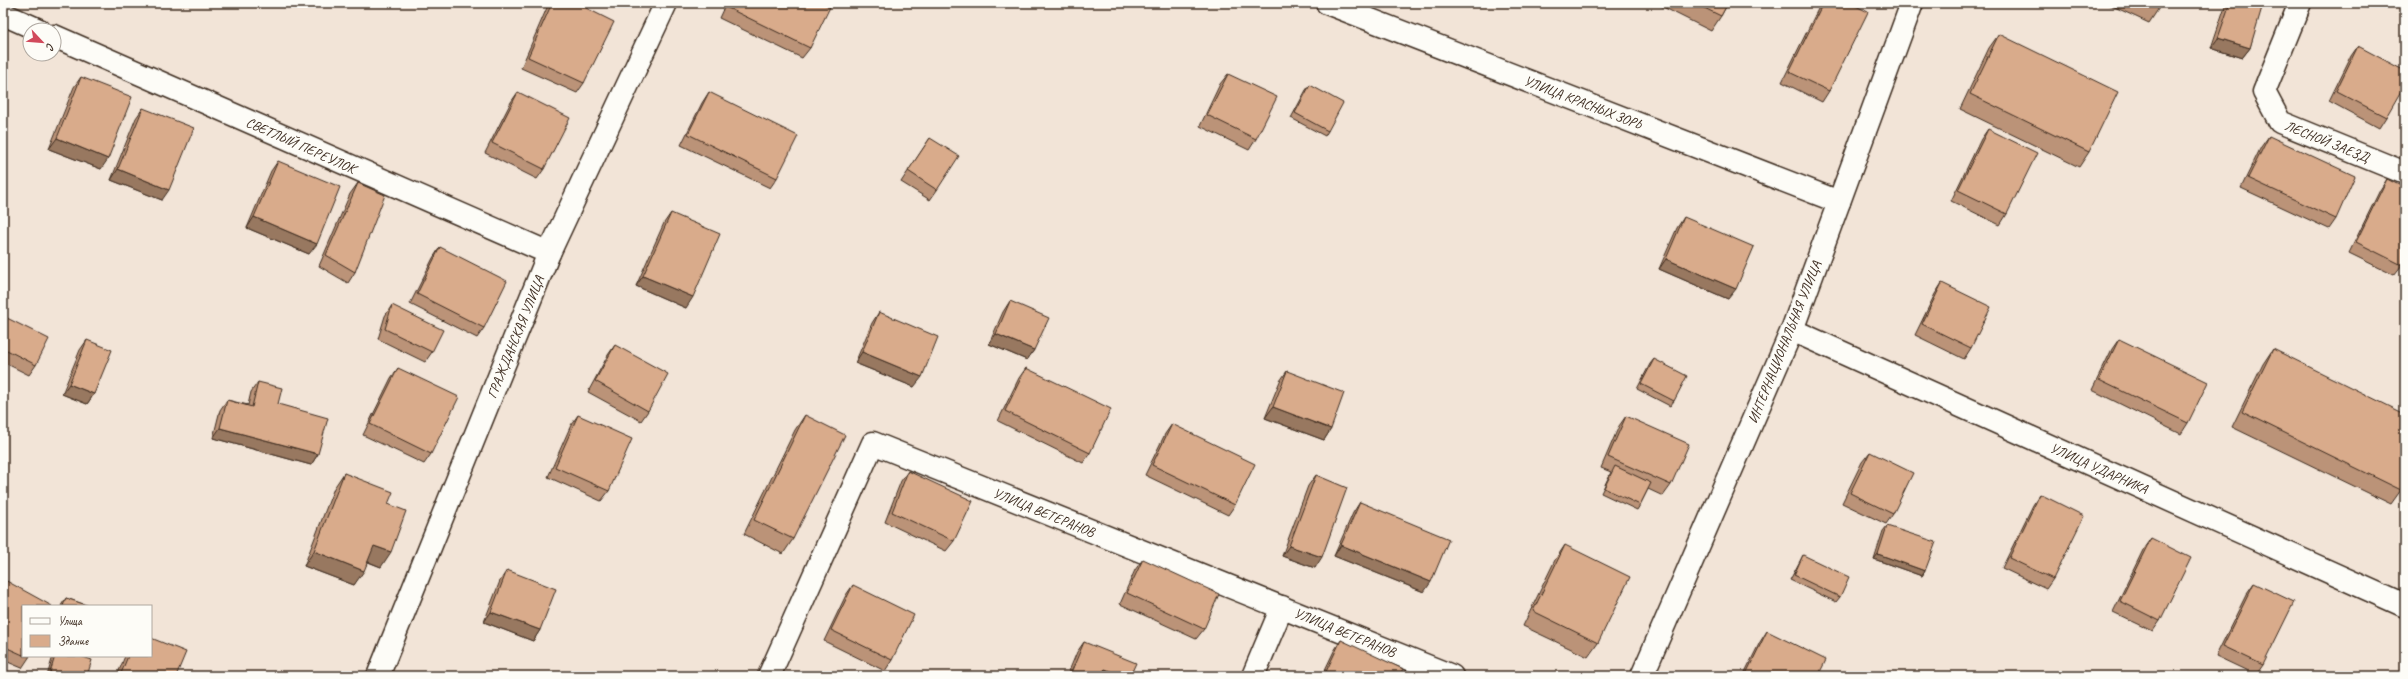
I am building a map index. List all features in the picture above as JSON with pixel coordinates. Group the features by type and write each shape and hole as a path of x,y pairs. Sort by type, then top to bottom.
{"street":[{"name":"ГРАЖДАНСКАЯ УЛИЦА","path":"378,676 549,253 666,3"},
{"name":"УЛИЦА КРАСНЫХ ЗОРЬ","path":"1327,3 1839,202"},
{"name":"ИНТЕРНАЦИОНАЛЬНАЯ УЛИЦА","path":"1642,676 1792,330 1912,3"},
{"name":"ЛЕСНОЙ ЗАЕЗД","path":"2300,3 2264,92 2280,122 2405,173"},
{"path":"3,14 22,22"},
{"name":"СВЕТЛЫЙ ПЕРЕУЛОК","path":"62,40 549,253"},
{"name":"УЛИЦА УДАРНИКА","path":"1792,330 2405,606"},
{"name":"УЛИЦА ВЕТЕРАНОВ","path":"769,676 873,443 1452,676"},
{"path":"1253,676 1282,607"}],"building":[{"path":"552,3 576,3 614,22 584,83 528,57"},
{"path":"728,3 821,3 830,7 810,48 726,7"},
{"path":"1694,3 1728,3 1721,16"},
{"path":"1823,3 1850,3 1868,12 1829,91 1789,72"},
{"path":"2147,3 2162,3 2159,8"},
{"path":"2230,3 2263,4 2250,48 2218,38"},
{"path":"1999,34 2118,92 2089,152 1970,94"},
{"path":"2358,46 2405,71 2405,84 2386,117 2336,91"},
{"path":"1228,74 1277,97 1256,139 1207,115"},
{"path":"81,77 132,97 108,159 57,138"},
{"path":"1310,85 1343,103 1328,131 1295,113"},
{"path":"518,92 570,118 544,169 492,143"},
{"path":"709,92 798,136 777,178 688,134"},
{"path":"143,108 194,128 169,190 118,169"},
{"path":"1988,129 2037,153 2007,214 1958,190"},
{"path":"2269,136 2355,176 2336,219 2248,178"},
{"path":"930,138 959,156 937,190 908,171"},
{"path":"278,161 340,187 317,244 254,217"},
{"path":"2387,179 2405,188 2405,258 2402,265 2356,242"},
{"path":"358,183 385,195 355,272 326,255"},
{"path":"671,213 720,234 693,297 643,276"},
{"path":"1684,217 1754,247 1736,289 1666,259"},
{"path":"440,247 507,281 484,328 417,294"},
{"path":"1942,283 1991,307 1971,348 1922,324"},
{"path":"1010,301 1049,318 1034,350 996,334"},
{"path":"392,305 443,330 432,352 385,329"},
{"path":"879,312 938,337 922,377 862,352"},
{"path":"3,316 49,339 36,365 3,348"},
{"path":"2119,339 2208,382 2188,423 2099,380"},
{"path":"87,340 112,350 94,394 69,384"},
{"path":"615,345 668,374 648,411 595,381"},
{"path":"2273,349 2405,414 2405,482 2401,490 2242,412"},
{"path":"1654,359 1687,376 1674,401 1641,384"},
{"path":"398,368 459,397 431,454 370,424"},
{"path":"1026,368 1111,409 1090,453 1005,411"},
{"path":"1287,371 1344,393 1331,429 1273,407"},
{"path":"258,382 282,388 278,404 328,418 318,454 220,428 227,400 252,407"},
{"path":"578,415 632,439 609,491 555,467"},
{"path":"805,415 845,435 793,539 754,520"},
{"path":"1626,416 1689,444 1671,485 1608,457"},
{"path":"1172,424 1255,464 1235,505 1152,465"},
{"path":"1870,452 1913,473 1893,514 1850,493"},
{"path":"1615,466 1651,483 1640,505 1604,488"},
{"path":"908,471 973,501 954,541 892,512"},
{"path":"344,473 393,492 388,504 406,511 391,552 374,546 364,571 314,551"},
{"path":"1316,475 1347,488 1322,557 1289,546"},
{"path":"2040,494 2084,516 2053,579 2009,558"},
{"path":"1360,502 1449,539 1431,582 1341,545"},
{"path":"1887,526 1936,542 1925,571 1878,554"},
{"path":"2151,538 2191,558 2160,621 2120,601"},
{"path":"1565,545 1630,577 1598,643 1533,611"},
{"path":"1803,555 1849,577 1840,597 1794,575"},
{"path":"1143,559 1219,594 1204,629 1127,593"},
{"path":"507,570 556,589 540,630 491,612"},
{"path":"3,579 50,605 22,605 22,655 3,646"},
{"path":"2254,583 2294,602 2263,665 2223,646"},
{"path":"853,585 914,615 892,660 831,630"},
{"path":"66,598 86,605 63,605"},
{"path":"1767,631 1826,660 1818,676 1745,676"},
{"path":"152,638 186,652 176,676 120,676 128,657 152,657"},
{"path":"1341,640 1403,669 1399,676 1324,676"},
{"path":"1084,642 1136,663 1130,676 1123,676 1105,669 1099,676 1071,676 1070,675"},
{"path":"55,657 83,657 92,660 87,676 49,676"}]}
